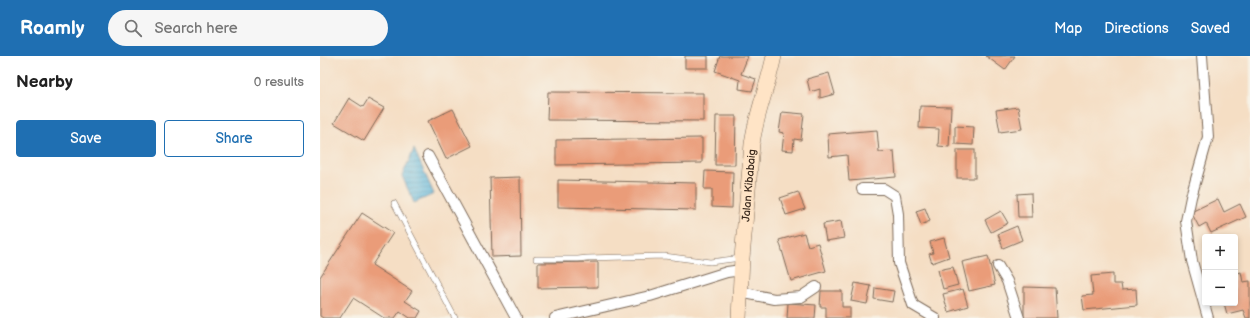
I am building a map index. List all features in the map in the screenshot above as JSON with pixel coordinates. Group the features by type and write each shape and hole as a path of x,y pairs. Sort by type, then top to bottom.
{"street":[{"name":"Jalan Kibabaig","path":"739,318 753,132 774,56"},
{"path":"1202,56 1208,137 1191,197 1186,221 1192,261 1208,318"},
{"path":"428,156 516,318"},
{"path":"862,189 884,189 895,196 898,214 899,263 913,305 935,318"},
{"path":"555,318 650,296 727,272 742,264"},
{"path":"998,266 1007,281 1019,318"},
{"path":"740,292 774,299 801,297 816,287"}],"lane":[{"path":"394,203 455,318"},
{"path":"536,259 664,256 710,262 742,264"}],"water":[{"path":"414,149 434,194 414,203 402,176"}],"building":[{"path":"685,56 708,56 708,68 685,68"},
{"path":"720,56 748,56 741,74 756,79 752,91 739,89 740,80 715,71"},
{"path":"986,56 1015,56 1005,70"},
{"path":"829,73 835,94 820,98 820,89 810,92 807,79"},
{"path":"548,92 703,93 703,121 547,120"},
{"path":"349,98 363,107 368,99 384,108 364,141 334,123"},
{"path":"920,106 951,107 949,147 938,146 939,129 919,128"},
{"path":"1018,107 1022,129 1000,132 996,110"},
{"path":"453,109 472,146 446,159 428,121"},
{"path":"782,112 804,114 801,140 794,139 793,151 782,150 784,133 779,132"},
{"path":"716,116 736,116 735,165 715,165"},
{"path":"955,126 974,127 973,145 955,144"},
{"path":"877,130 879,152 894,151 896,177 849,181 847,155 829,157 828,134"},
{"path":"702,138 702,163 556,165 556,140"},
{"path":"957,150 975,150 975,178 957,178"},
{"path":"705,171 733,172 732,208 712,207 712,189 704,189"},
{"path":"520,177 521,256 492,257 490,178"},
{"path":"558,180 696,183 696,210 558,207"},
{"path":"798,192 805,209 786,215 780,198"},
{"path":"1031,193 1032,217 1018,217 1017,194"},
{"path":"1218,199 1224,212 1240,204 1246,217 1211,233 1206,223 1199,227 1191,212"},
{"path":"925,208 930,221 921,225 916,211"},
{"path":"1001,211 1008,223 991,232 985,220"},
{"path":"362,213 393,233 372,265 412,291 405,301 421,311 417,318 410,318 400,311 395,318 384,318 353,298 340,318 323,318 320,316 320,277"},
{"path":"841,221 844,238 826,241 823,224"},
{"path":"1017,226 1022,240 1003,248 998,234"},
{"path":"804,233 808,246 818,243 826,271 791,281 779,240"},
{"path":"944,238 949,257 932,263 929,254 933,253 930,242"},
{"path":"988,256 995,285 969,291 962,262"},
{"path":"598,262 598,287 538,288 538,263"},
{"path":"953,267 958,285 943,289 938,270"},
{"path":"1241,272 1243,282 1250,281 1250,318 1246,318 1243,310 1227,314 1225,306 1238,306 1238,273"},
{"path":"1113,274 1113,284 1121,284 1122,290 1136,289 1137,305 1084,310 1082,296 1093,295 1091,276"},
{"path":"855,283 871,286 867,304 851,301"},
{"path":"1024,287 1055,288 1057,318 1024,318"},
{"path":"875,288 894,291 892,302 874,299"},
{"path":"963,289 968,306 948,312 943,294"},
{"path":"821,291 842,291 842,307 850,307 850,318 826,318 826,307 820,307"},
{"path":"788,303 816,305 815,318 787,318"}]}
